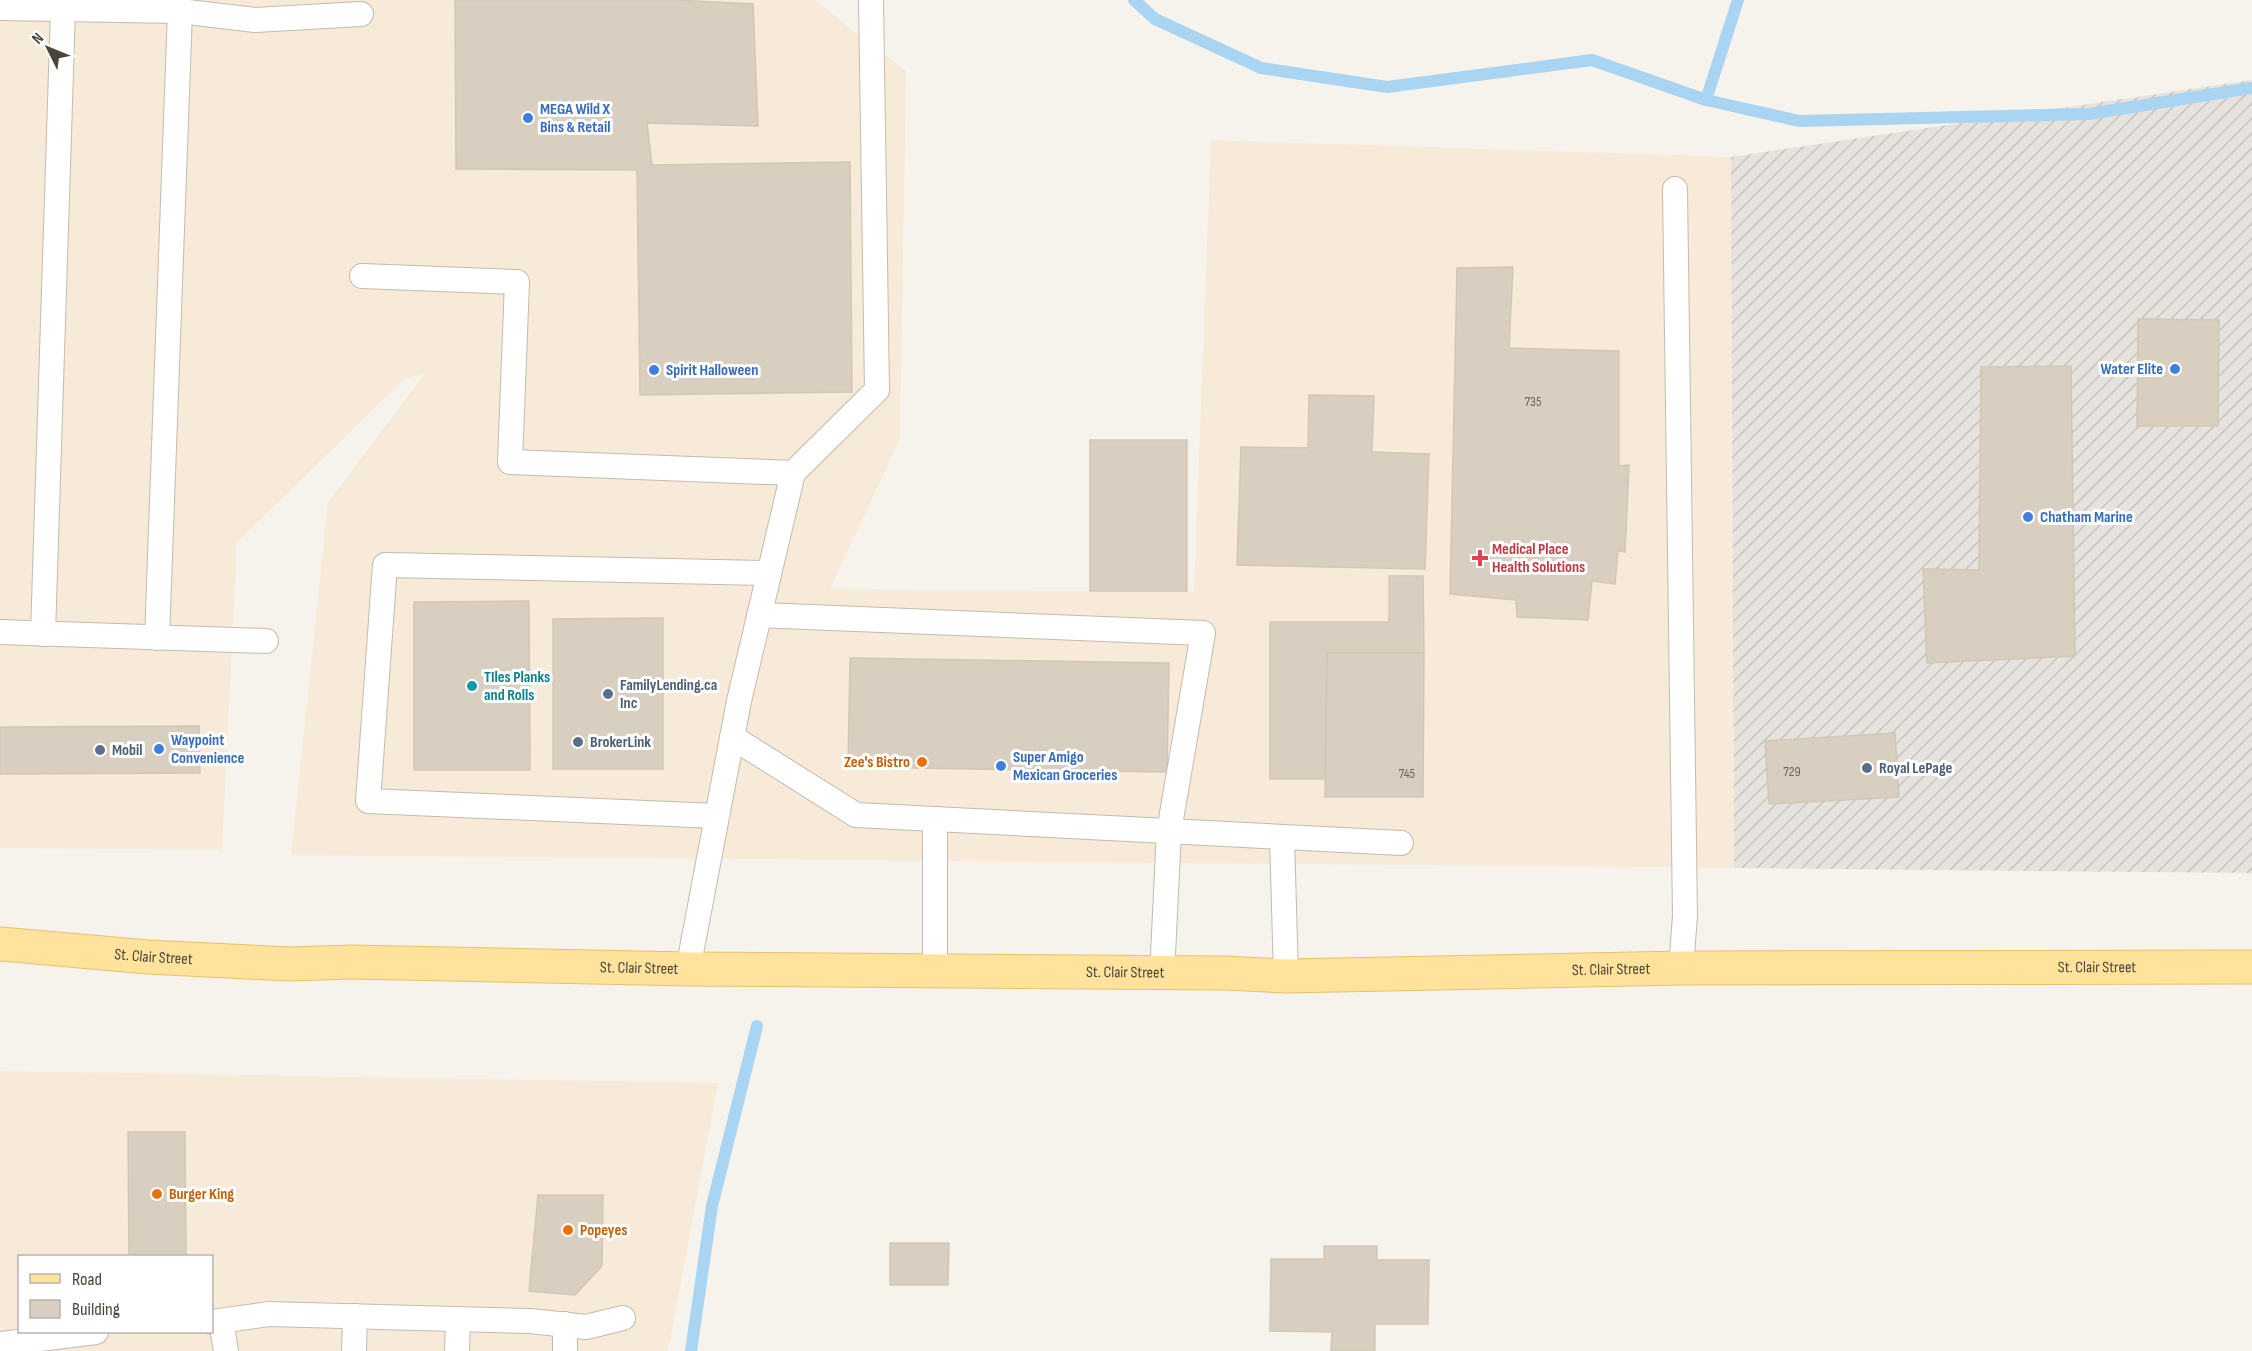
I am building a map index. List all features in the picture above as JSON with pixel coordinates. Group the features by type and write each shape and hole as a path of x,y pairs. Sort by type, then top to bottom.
{"main road":[{"name":"St. Clair Street","path":"0,944 148,957 289,964 352,962 688,969 935,969 1162,975 1224,973 1286,976 1681,968 2252,967"}],"lane":[{"path":"688,969 732,737 793,472 877,390 871,0"},
{"path":"0,8 30,4 63,9 140,5 180,11 255,10 361,14"},
{"path":"43,634 63,9"},
{"path":"157,638 180,11"},
{"path":"1675,189 1685,916 1681,968"},
{"path":"362,276 518,282 510,462 793,472"},
{"path":"716,816 369,801 385,565 769,573"},
{"path":"759,615 1203,633 1169,831 1162,975"},
{"path":"0,632 266,641"},
{"path":"732,737 856,815 1401,843"},
{"path":"935,819 935,969"},
{"path":"1282,837 1286,976"},
{"path":"226,1351 216,1322 269,1314 458,1319 586,1327 623,1318"},
{"path":"354,1316 354,1351"},
{"path":"458,1319 458,1351"},
{"path":"565,1324 565,1351"},
{"path":"0,1344 88,1333"}],"shaded area":[{"path":"0,0 814,0 906,71 900,439 830,589 1194,592 1211,140 1731,157 1734,868 291,855 328,502 426,372 404,380 237,542 222,850 0,848"},
{"path":"2252,80 2252,873 1734,868 1731,157"},
{"path":"0,1071 718,1083 668,1351 0,1351"}],"building":[{"path":"455,0 675,0 753,4 758,126 647,123 652,165 850,162 852,392 640,395 637,170 456,169"},
{"path":"1513,267 1509,348 1619,351 1619,466 1629,465 1625,552 1618,551 1615,584 1592,581 1588,620 1517,617 1516,600 1450,594 1457,268"},
{"path":"2138,319 2219,320 2218,426 2137,426"},
{"path":"2071,366 2075,656 1927,663 1923,569 1979,570 1981,367"},
{"path":"1309,395 1374,396 1372,452 1429,454 1425,569 1237,565 1241,447 1308,448"},
{"path":"1090,440 1187,440 1187,591 1090,591"},
{"path":"1389,576 1423,576 1424,653 1327,653 1327,779 1270,779 1270,622 1389,622"},
{"name":"TIles Planks and Rolls","path":"529,601 530,770 414,770 414,602"},
{"name":"FamilyLending.ca Inc","path":"663,618 663,769 553,769 553,619"},
{"path":"1327,653 1424,653 1423,797 1325,797"},
{"path":"850,658 1169,663 1167,772 848,767"},
{"name":"Mobil","path":"199,726 200,773 0,774 0,727"},
{"path":"1895,733 1899,797 1769,804 1765,741"},
{"name":"Burger King","path":"128,1132 185,1132 186,1255 129,1255"},
{"name":"Popeyes","path":"538,1195 603,1195 602,1266 575,1295 529,1291"},
{"path":"890,1243 949,1243 948,1285 890,1285"},
{"path":"1324,1246 1377,1246 1377,1260 1429,1260 1428,1324 1375,1324 1375,1351 1331,1351 1332,1332 1270,1331 1271,1259 1324,1259"}],"waterway":[{"path":"1134,0 1155,19 1261,68 1387,87 1592,60 1706,100 1799,121 2089,114 2252,88"},
{"path":"1706,100 1738,0"},
{"path":"691,1351 712,1206 757,1026"}],"place":[{"name":"MEGA Wild X Bins & Retail","path":"528,118"},
{"name":"Water Elite","path":"2175,369"},
{"name":"Spirit Halloween","path":"654,370"},
{"name":"Chatham Marine","path":"2028,517"},
{"name":"Medical Place Health Solutions","path":"1480,558"},
{"name":"TIles Planks and Rolls","path":"472,686"},
{"name":"FamilyLending.ca Inc","path":"608,694"},
{"name":"BrokerLink","path":"578,742"},
{"name":"Waypoint Convenience","path":"159,749"},
{"name":"Mobil","path":"100,750"},
{"name":"Zee's Bistro","path":"922,762"},
{"name":"Super Amigo Mexican Groceries","path":"1001,766"},
{"name":"Royal LePage","path":"1867,768"},
{"name":"Burger King","path":"157,1194"},
{"name":"Popeyes","path":"568,1230"}]}
